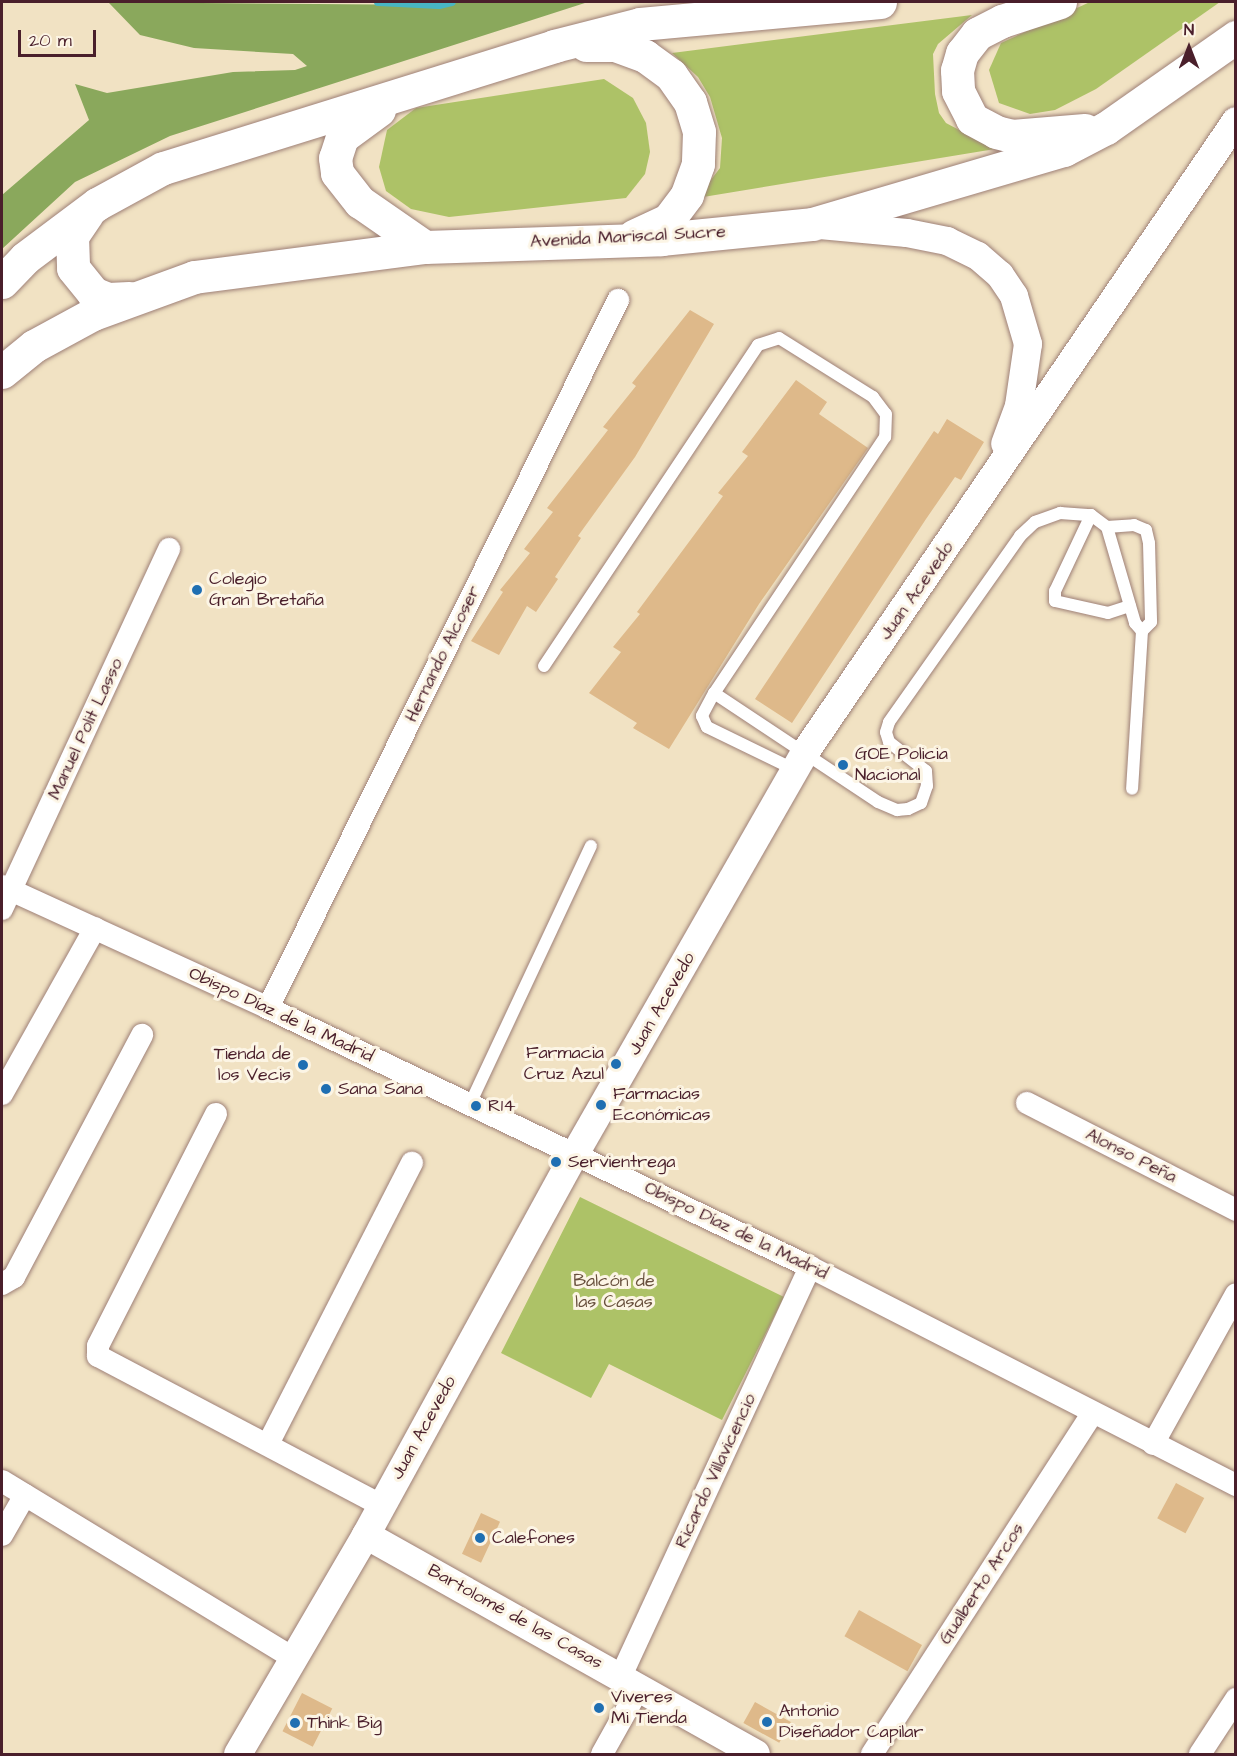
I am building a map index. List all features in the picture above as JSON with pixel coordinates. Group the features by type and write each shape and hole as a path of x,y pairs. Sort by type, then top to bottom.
{"main road":[{"path":"2,282 25,258 97,204 163,168 554,46 640,24 702,2"},
{"path":"640,24 880,2"},
{"path":"1060,2 1002,21 977,34 962,53 957,70 958,91 972,119 996,132 1012,136 1106,128"},
{"name":"Avenida Mariscal Sucre","path":"2,372 34,346 129,298 194,277 425,248 604,241 812,224 1064,150 1106,128 1236,37"},
{"path":"554,46 615,45 645,56 678,84 690,102 699,132 698,164 687,195 668,220 642,234 604,241"},
{"path":"402,93 342,137 335,158 337,173 360,202 425,248"},
{"path":"97,204 79,222 72,236 73,268 93,293 108,299 129,298"}],"street":[{"name":"Juan Acevedo","path":"238,1755 292,1657 382,1506 575,1154 800,762 1236,121"},
{"name":"Juan Acevedo","path":"812,224 907,233 947,241 978,256 1000,275 1014,296 1028,344 1025,378 1019,406 987,490"},
{"name":"Hernando Alcoser","path":"268,1008 618,300"},
{"name":"Manuel Polit Lasso","path":"5,895 169,549"},
{"name":"Obispo Díaz de la Madrid","path":"5,895 95,928 575,1154 810,1267 1092,1414 1236,1485"},
{"path":"2,1094 95,928"},
{"path":"2,1284 14,1277 142,1035"},
{"name":"Alonso Peña","path":"1027,1103 1236,1210"},
{"path":"216,1113 96,1351 102,1359 268,1444 382,1506"},
{"path":"268,1444 412,1162"},
{"name":"Ricardo Villavicencio","path":"602,1755 631,1681 810,1267"},
{"path":"1153,1444 1236,1294"},
{"name":"Gualberto Arcos","path":"872,1755 1092,1414"},
{"path":"2,1481 292,1657"},
{"path":"2,1535 25,1495"},
{"name":"Bartolomé de las Casas","path":"366,1534 631,1681 756,1755"},
{"path":"1200,1755 1236,1699"}],"lane":[{"path":"544,666 758,345 779,338 873,397 886,414 885,437 714,693 702,716 707,727 800,762 897,810 921,803 927,786 926,771 889,742 886,732 889,722 1020,536 1035,522 1060,513 1090,515 1107,527 1135,623 1143,631"},
{"path":"1090,515 1055,591 1055,601 1108,613 1130,606"},
{"path":"1107,527 1134,525 1146,530 1151,569 1151,622 1143,631 1132,789"},
{"path":"714,693 800,762"},
{"path":"470,1104 591,846"}],"green space":[{"path":"89,2 439,5 452,2 588,2 170,136 75,182 2,249 2,195 89,120 75,84 107,93 233,72 295,70 307,66 293,54 194,48 140,35 109,3"},
{"path":"1090,2 1220,2 1096,89 1055,110 1030,114 999,103 989,70 1001,43"},
{"path":"972,15 938,44 933,54 935,94 939,113 946,123 995,149 697,198 720,168 722,138 710,97 698,77 672,53"},
{"path":"604,79 633,98 646,123 650,152 645,174 626,198 449,217 411,209 386,191 379,167 387,130 416,108"},
{"name":"Balcón de las Casas","path":"580,1197 784,1297 722,1420 609,1364 591,1398 501,1353"}],"building":[{"path":"690,310 714,324 635,457 578,536 581,538 555,577 558,579 536,612 527,606 499,655 471,641 503,592 500,590 530,553 524,549 553,512 547,508 608,430 603,427 636,386 632,383"},
{"path":"796,380 827,402 819,414 868,448 759,604 669,749 633,728 637,723 589,693 621,652 613,647 640,614 637,612 723,496 718,493 748,456 742,452"},
{"path":"947,419 984,442 961,480 955,477 926,519 792,723 755,699 934,431 938,434"},
{"path":"1176,1483 1204,1498 1185,1533 1157,1518"},
{"name":"Calefones","path":"481,1513 500,1522 481,1563 462,1554"},
{"path":"859,1610 922,1645 907,1671 844,1636"},
{"path":"302,1693 332,1708 313,1747 282,1731"},
{"name":"Antonio Diseñador Capilar","path":"755,1702 791,1722 779,1743 743,1723"}],"waterway":[{"path":"378,2 439,5 452,2"}],"place":[{"name":"Colegio Gran Bretaña","path":"197,590"},
{"name":"GOE Policia Nacional","path":"843,765"},
{"name":"Farmacia Cruz Azul","path":"616,1064"},
{"name":"Tienda de los Vecis","path":"303,1065"},
{"name":"Sana Sana","path":"326,1089"},
{"name":"Farmacias Económicas","path":"601,1105"},
{"name":"R14","path":"476,1106"},
{"name":"Servientrega","path":"556,1162"},
{"name":"Calefones","path":"480,1538"},
{"name":"Viveres Mi Tienda","path":"599,1708"},
{"name":"Antonio Diseñador Capilar","path":"767,1722"},
{"name":"Think Big","path":"295,1723"}]}
